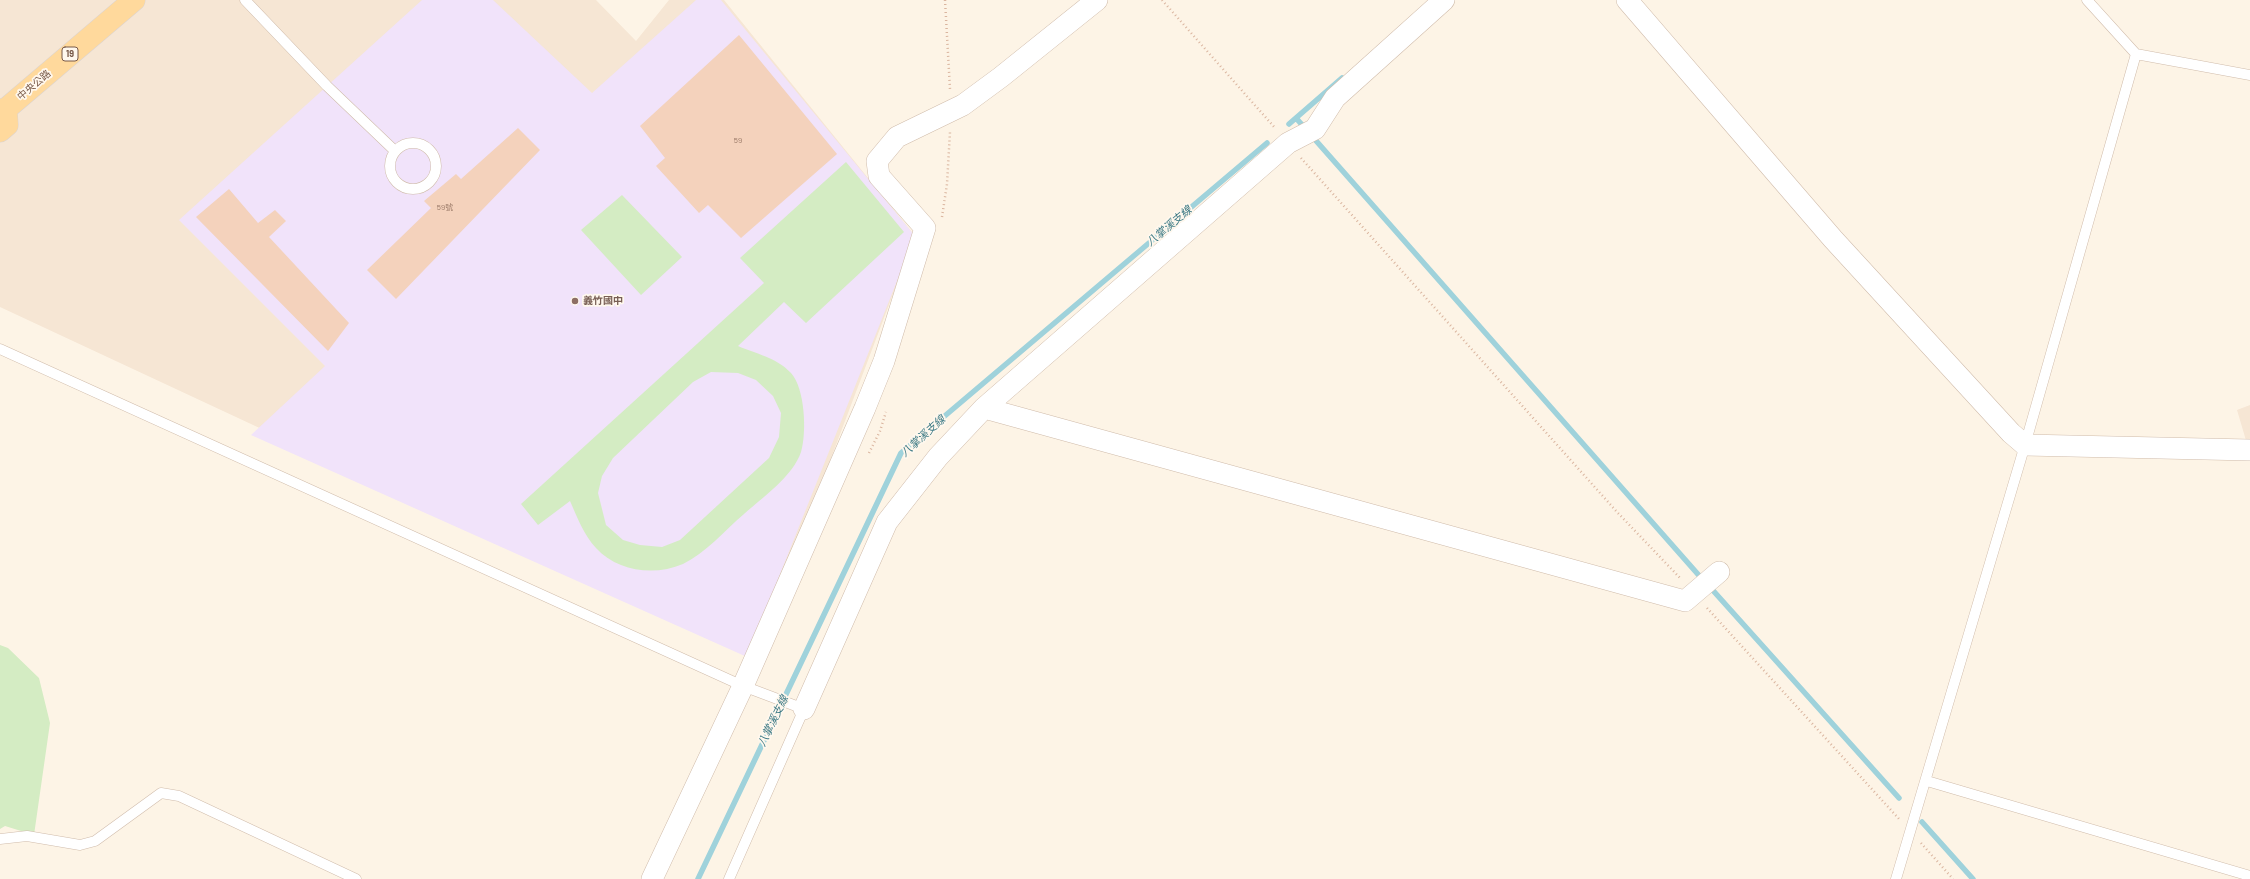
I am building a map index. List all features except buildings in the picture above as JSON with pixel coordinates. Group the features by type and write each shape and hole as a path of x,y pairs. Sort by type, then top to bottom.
{"main road":[{"name":"中央公路","path":"0,131 7,125 2,107 134,0"}],"street":[{"path":"652,879 743,686 868,401 884,361 925,228 879,176 877,161 896,137 963,105 1001,78 1097,0"},
{"path":"798,707 887,522 938,457 984,408 1292,141 1315,129 1336,98 1444,0"},
{"path":"1627,0 1833,239 2011,433 2025,444 2250,450"},
{"path":"984,408 1685,601 1707,584"}],"lane":[{"path":"245,0 327,86 395,151"},
{"path":"2087,0 2136,54 2250,75"},
{"path":"1896,879 1927,781 2136,54"},
{"path":"408,143 423,145 430,149 437,163 434,178 429,184 414,190 400,185 394,180 390,165 395,151 408,143"},
{"path":"0,349 743,686 798,707 729,879"},
{"path":"1927,781 2250,876"},
{"path":"0,839 27,836 80,845 95,841 161,793 179,796 356,879"}],"path":[{"path":"1162,0 1292,141 1617,512 1707,584 1910,832 1953,879"}],"shaded area":[{"name":"義竹國中","path":"0,0 596,0 636,41 669,0 724,0 915,236 755,659 0,307"},
{"name":"義竹國中","path":"422,0 493,0 592,93 696,0 721,0 915,236 747,657 251,435 325,366 179,220"},
{"path":"2250,405 2250,454 2237,410"}],"green space":[{"path":"846,162 904,232 806,323 784,302 738,346 766,356 779,363 791,373 796,380 804,411 804,434 801,452 791,469 777,486 700,554 683,564 672,568 649,571 637,570 626,567 605,556 596,548 581,526 570,501 538,525 521,504 764,283 740,258","holes":["711,372 738,373 756,380 773,396 781,413 779,437 769,458 680,540 662,547 640,545 623,540 606,525 598,493 602,476 613,458 693,382"]},
{"path":"622,195 682,257 641,295 581,230"},
{"path":"0,645 8,648 39,678 50,723 34,835 5,826 0,829"}],"waterway":[{"name":"八掌溪支線","path":"1289,124 1342,78"},
{"path":"1296,118 1703,580"},
{"name":"八掌溪支線","path":"698,879 901,453 1267,143"},
{"path":"1709,586 1899,798"},
{"path":"1922,822 1973,879"}],"place":[{"name":"義竹國中","path":"575,301"}]}
